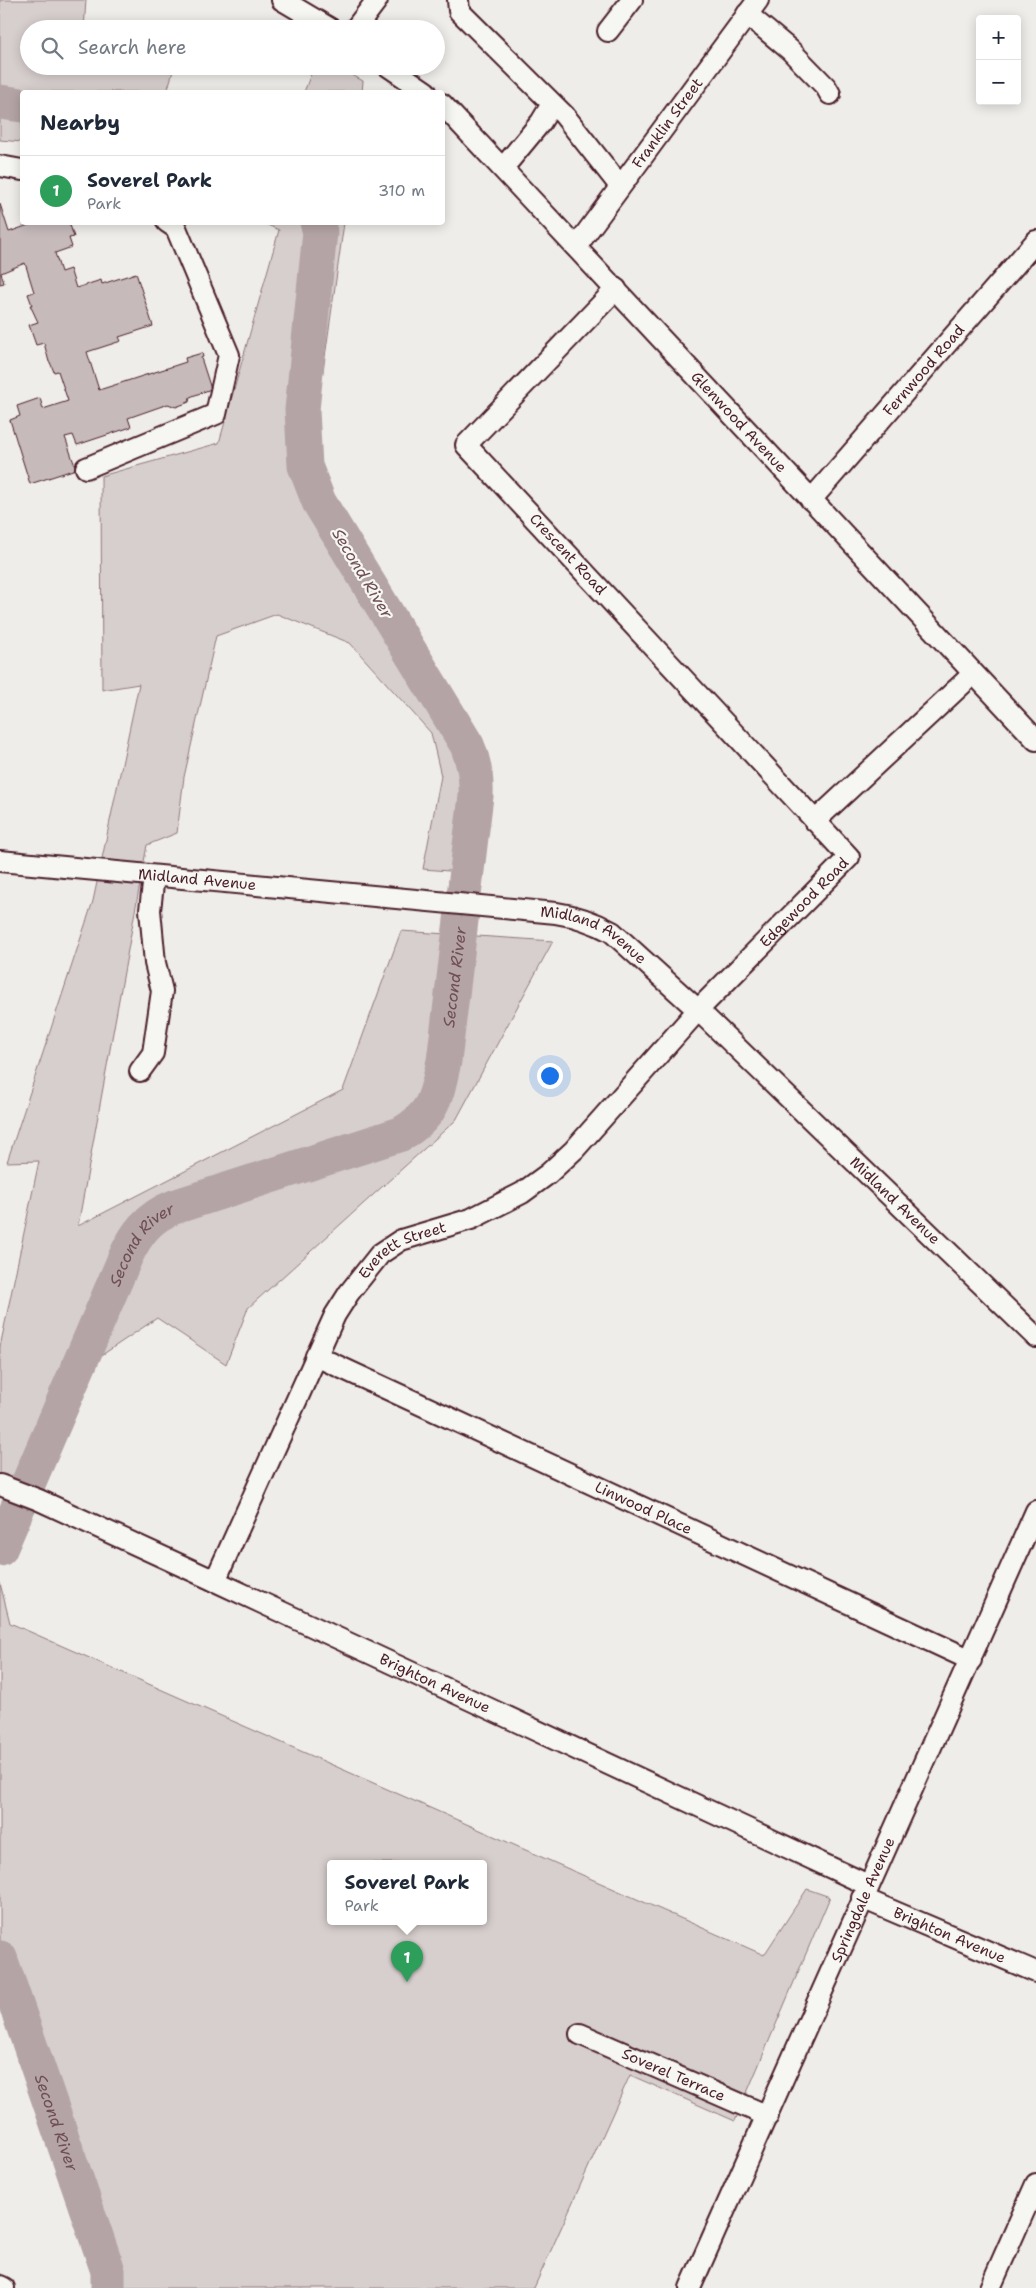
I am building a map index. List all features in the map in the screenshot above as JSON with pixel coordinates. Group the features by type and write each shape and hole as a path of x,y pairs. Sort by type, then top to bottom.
{"street":[{"path":"282,0 316,20"},
{"path":"362,20 377,0"},
{"path":"458,0 459,11 564,115 620,186"},
{"path":"608,31 632,0"},
{"path":"752,7 826,87 830,94"},
{"name":"Franklin Street","path":"576,246 752,7"},
{"path":"401,75 423,90"},
{"path":"503,168 541,122 552,104"},
{"name":"Glenwood Avenue","path":"445,107 1036,740"},
{"path":"0,166 20,170"},
{"path":"86,468 216,414 229,355 176,228 172,225"},
{"name":"Fernwood Road","path":"812,500 1036,241"},
{"name":"Crescent Road","path":"616,289 466,445 815,820"},
{"path":"815,820 974,674"},
{"name":"Edgewood Road","path":"698,1010 849,857 815,820"},
{"name":"Midland Avenue","path":"0,862 556,913 578,916 596,923 612,932 698,1010 1036,1337"},
{"path":"140,1071 152,1053 162,991 155,963 150,910 154,876"},
{"name":"Everett Street","path":"215,1581 316,1356 340,1308 380,1254 401,1240 470,1219 522,1193 548,1174 574,1150 698,1010"},
{"name":"Linwood Place","path":"316,1356 971,1660"},
{"name":"Brighton Avenue","path":"4,1486 39,1500 215,1581 1036,1972"},
{"name":"Springdale Avenue","path":"690,2288 768,2116 865,1891 971,1660 1036,1511"},
{"name":"Soverel Terrace","path":"580,2034 768,2116"},
{"path":"990,2288 1036,2184"},
{"path":"0,2286 4,2288"}],"shaded area":[{"path":"0,0 86,0 85,20 20,20 20,75 172,75 168,90 20,90 20,142 0,140"},
{"path":"311,75 352,75 363,81 362,90 305,90"},
{"path":"268,225 344,225 311,456 474,748 462,872 423,869 441,776 431,733 350,643 277,614 216,636 184,777 177,833 147,845 78,1226 343,1090 401,931 553,941 456,1120 248,1308 226,1364 157,1318 93,1361 36,1494 0,1479 0,1347 39,1161 7,1162 93,901 139,684 102,690 101,476 219,443 279,230"},
{"path":"0,1512 16,1521 0,1566"},
{"path":"0,1583 10,1623 764,1955 807,1889 830,1897 735,2121 630,2075 534,2288 123,2288 29,2009 0,2005"}],"building":[{"path":"0,204 9,232 29,225 70,225 74,237 69,238 72,247 55,253 61,272 70,269 76,288 101,280 102,284 136,273 153,326 119,337 121,341 87,352 99,390 186,362 185,358 202,353 203,357 201,358 211,389 190,397 189,402 176,407 168,404 128,418 131,427 77,445 73,435 65,437 76,469 30,484 10,420 20,416 17,406 40,398 43,409 68,401 58,371 54,372 49,362 44,343 36,345 29,325 38,322 30,305 32,305 28,294 34,292 25,263 1,273 4,283 0,284"}],"waterway":[{"name":"Second River","path":"0,102 20,105"},
{"name":"Second River","path":"0,1549 125,1258 144,1227 157,1216 174,1207 401,1134 421,1119 432,1103 439,1084 444,1061 476,796 475,776 467,745 319,502 305,466 302,410 320,232 318,225"},
{"name":"Second River","path":"0,1958 108,2271 108,2288"}],"place":[{"name":"Soverel Park","path":"407,1982"}]}
